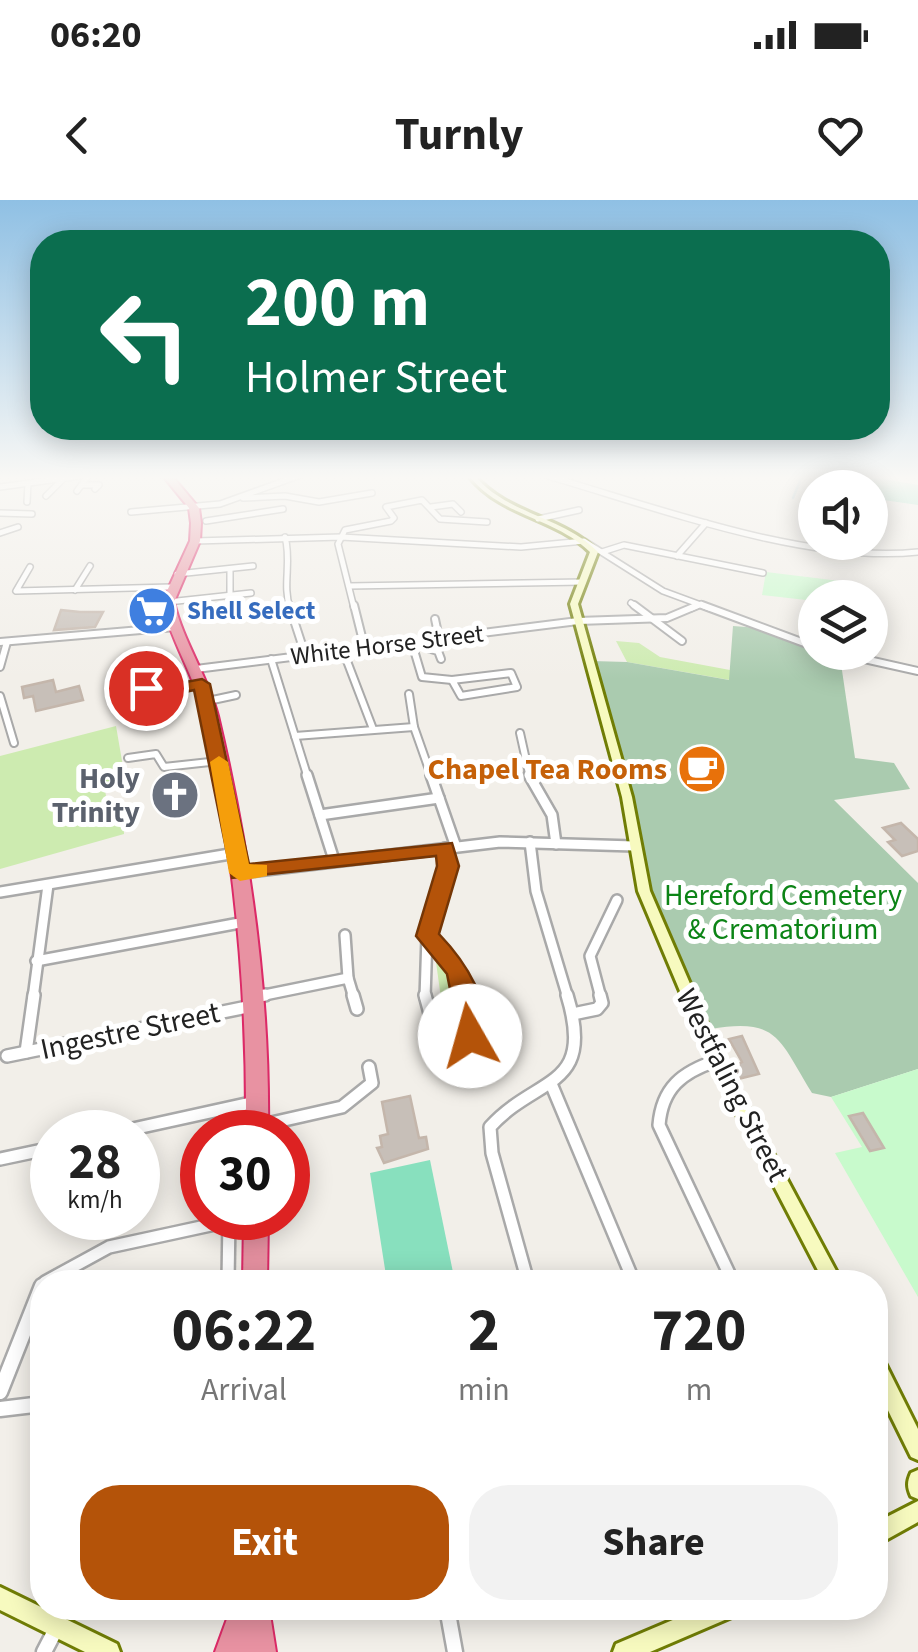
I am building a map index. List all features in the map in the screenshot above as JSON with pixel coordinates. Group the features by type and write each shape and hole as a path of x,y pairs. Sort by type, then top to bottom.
{"highway":[{"path":"194,544 172,588 176,627 208,701 240,873 248,922 258,1110"},
{"path":"255,1270 256,1240"},
{"path":"231,1652 242,1620"},
{"path":"256,1620 260,1652"}],"street":[{"path":"287,544 290,558 286,596 305,654"},
{"path":"338,544 364,645"},
{"path":"462,544 521,547 555,544"},
{"path":"588,544 652,586 798,641"},
{"path":"601,552 624,544 762,573"},
{"path":"677,556 688,544"},
{"path":"807,544 890,555 918,552"},
{"name":"Westfaling Street","path":"601,552 574,599 627,796 634,846 653,917 716,1061 827,1270"},
{"path":"75,590 90,566"},
{"path":"172,588 230,569 253,566"},
{"path":"30,567 16,591 172,588 230,596 251,593"},
{"path":"230,569 230,596"},
{"path":"349,586 583,582"},
{"path":"631,603 682,641"},
{"path":"578,622 654,620 681,614 701,604"},
{"path":"435,619 439,638"},
{"name":"White Horse Street","path":"199,677 272,659 342,648 578,622"},
{"path":"0,666 3,642 176,627"},
{"path":"425,639 427,648 438,652 442,659"},
{"path":"410,640 422,678 452,680 511,673 517,687 462,696 452,680"},
{"path":"342,648 373,729"},
{"path":"126,658 136,679 154,692 199,677"},
{"path":"272,659 334,860"},
{"path":"888,664 918,671"},
{"path":"409,694 414,727 451,847 427,936 424,963 433,1029 442,1041 458,1046 470,1036 465,990 458,970 427,936"},
{"path":"0,696 14,744"},
{"path":"208,701 236,696"},
{"path":"295,736 414,727"},
{"path":"520,733 527,772 552,815 556,844"},
{"path":"128,758 156,754 164,768 219,761"},
{"path":"320,815 439,798"},
{"path":"240,873 451,847 530,842 634,846"},
{"path":"525,1270 492,1153 490,1127 498,1114 552,1086 568,1064 575,1045 574,1014 536,891 530,842"},
{"path":"0,892 236,853"},
{"path":"26,1052 48,885"},
{"path":"574,1014 597,1009 602,1003 590,956 617,900"},
{"path":"36,961 248,922"},
{"path":"344,935 348,978 357,1009"},
{"name":"Ingestre Street","path":"6,1056 348,978"},
{"path":"716,1061 683,1073 669,1085 660,1102 659,1125 727,1270"},
{"path":"310,1115 342,1107 367,1090 372,1083 368,1068"},
{"path":"552,1086 562,1102 629,1270"},
{"path":"160,1123 258,1101"},
{"path":"0,1160 30,1153"},
{"path":"67,1270 96,1253 180,1229"},
{"path":"228,1270 229,1240"},
{"path":"0,1392 30,1318"},
{"path":"888,1390 918,1450"},
{"path":"0,1409 30,1405"},
{"path":"918,1480 918,1489"},
{"path":"888,1527 918,1511"},
{"path":"0,1598 30,1611"},
{"path":"49,1620 109,1652"},
{"path":"450,1620 455,1652"},
{"path":"624,1652 698,1620"},
{"path":"44,1652 58,1624"}],"green space":[{"path":"766,572 832,580 798,580 798,599 762,595"},
{"name":"Hereford Cemetery & Crematorium","path":"733,626 759,628 798,645 798,670 842,670 855,758 894,763 910,789 834,800 918,883 918,1069 831,1097 812,1093 783,1046 764,1030 750,1026 710,1029 654,898 642,856 635,802 592,661 627,662 729,680"},
{"path":"616,641 639,643 660,657 730,670 730,680 627,662"},
{"path":"116,726 126,784 105,790 109,814 123,811 124,834 0,869 0,756"},
{"path":"435,955 452,981 459,1031 445,1027"},
{"path":"918,1069 918,1297 835,1153 862,1147 831,1097"},
{"path":"430,1160 453,1270 385,1270 370,1173"}],"building":[{"path":"61,610 103,612 95,627 54,630"},
{"path":"53,680 56,692 79,686 83,700 36,711 33,696 24,698 22,687"},
{"name":"Holy Trinity","path":"177,778 179,784 184,783 189,806 167,811 161,784"},
{"path":"901,823 918,839 918,851 902,856 888,842 895,840 883,828"},
{"path":"742,1036 759,1074 738,1079 732,1068 742,1062 729,1039"},
{"path":"410,1096 419,1138 426,1137 428,1149 384,1163 377,1148 382,1147 380,1136 388,1134 382,1102"},
{"path":"863,1113 884,1148 870,1151 849,1116"}],"slow traffic":[{"path":"219,762 240,873 259,870"}],"place":[{"name":"Shell Select","path":"152,611"},
{"name":"Chapel Tea Rooms","path":"702,769"},
{"name":"Holy Trinity","path":"175,795"}],"route":[{"path":"146,688 164,692 202,684 240,873 445,848 448,866 427,936 458,970 470,1014 470,1036"}]}
